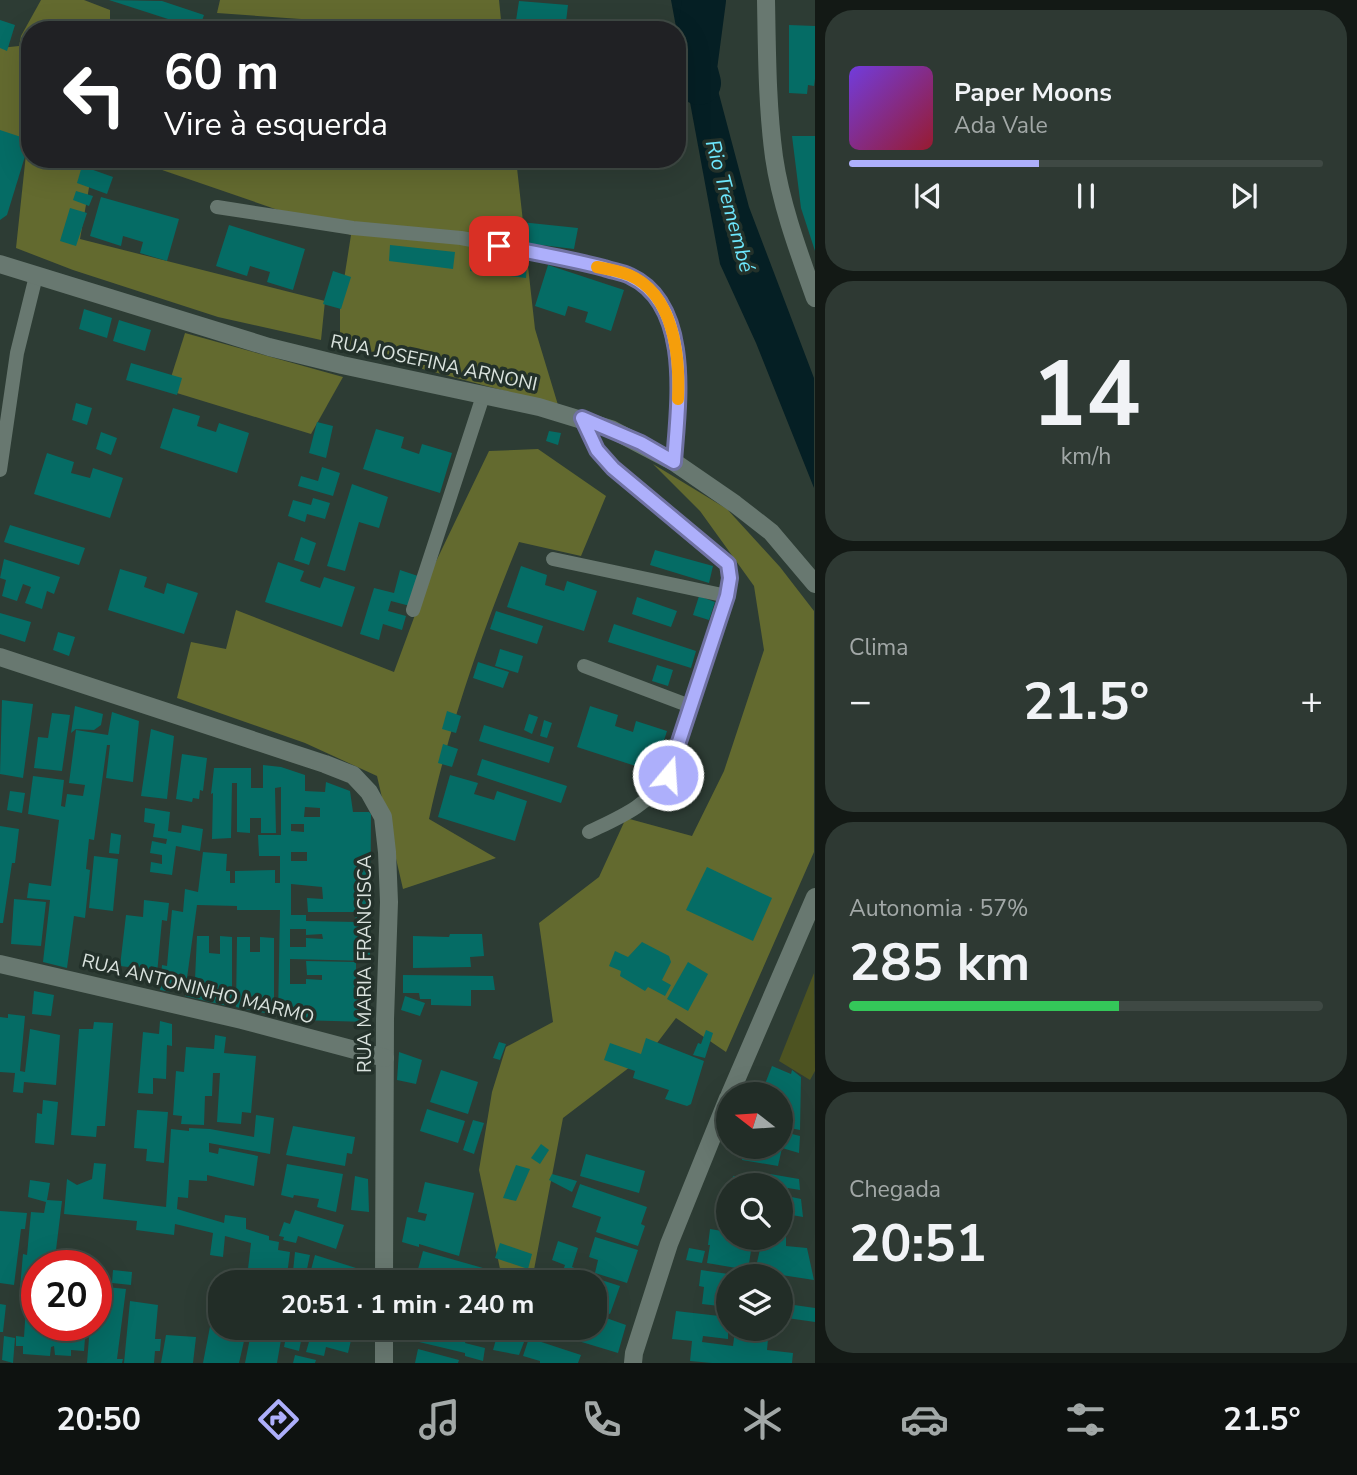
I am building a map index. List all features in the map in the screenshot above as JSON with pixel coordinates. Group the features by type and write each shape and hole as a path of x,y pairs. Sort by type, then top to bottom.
{"street":[{"path":"766,0 767,69 774,160 794,237 814,298"},
{"name":"RUA JOSEFINA ARNONI","path":"0,264 269,346 342,365 582,418 641,443 735,504 771,532 814,584"},
{"name":"RUA MARIA FRANCISCA","path":"0,657 353,775 369,792 383,817 389,902 384,1270"},
{"path":"735,1082 814,897"},
{"name":"RUA ANTONINHO MARMO","path":"0,964 242,1020 385,1058"},
{"path":"633,1363 668,1244 716,1128"},
{"path":"384,1340 384,1363"}],"lane":[{"path":"217,207 354,228 461,238 562,257 630,276 650,290 666,311 679,369 674,462"},
{"path":"0,470 17,353 36,276"},
{"path":"413,610 483,396"},
{"path":"582,418 597,450 613,468 728,564 730,578 727,596 668,775 656,793 639,807 589,832"},
{"path":"553,559 727,596"},
{"path":"584,666 690,706"}],"green space":[{"path":"41,0 84,0 110,10 110,21 29,21"},
{"path":"220,0 499,0 501,21 315,20 217,13"},
{"path":"21,36 21,152 0,145 0,48 19,46"},
{"path":"25,168 92,168 80,239 325,301 321,340 218,317 73,270 16,248"},
{"path":"156,168 517,168 535,329 558,405 340,347 340,305 351,235"},
{"path":"185,333 343,377 311,434 167,390"},
{"path":"538,449 606,496 581,556 519,542 480,643 457,713 429,819 496,858 403,889 377,776 305,743 177,698 191,642 226,649 236,610 394,672 430,574 489,451"},
{"path":"653,464 727,509 780,567 814,611 814,852 726,1052 676,1018 651,1051 563,1118 534,1270 500,1270 479,1170 492,1092 506,1047 553,1022 539,923 599,877 626,818 692,836 724,771 764,650 754,586 700,511"},
{"path":"814,973 815,1071 810,1080 779,1061"}],"water":[{"path":"671,0 694,0 749,207 814,378 814,488 756,343 720,264 686,81 686,21 675,21"}],"building":[{"path":"109,0 162,1 204,15 202,21 174,21"},
{"path":"519,1 568,5 566,21 516,21"},
{"path":"0,20 15,25 7,51 0,48"},
{"path":"789,25 815,26 815,79 814,86 808,85 807,94 789,93"},
{"path":"0,130 21,137 21,168 7,215 0,220"},
{"path":"792,136 815,136 815,251 801,208"},
{"path":"81,168 113,177 107,194 77,183"},
{"path":"76,191 93,196 89,206 73,200"},
{"path":"101,197 179,219 167,261 140,253 143,242 123,236 121,246 90,236"},
{"path":"70,208 87,213 76,246 60,241"},
{"path":"511,221 578,228 574,249 509,241"},
{"path":"229,225 305,249 293,290 267,282 270,272 250,266 247,276 216,266"},
{"path":"390,245 455,252 453,269 389,261"},
{"path":"472,255 527,263 526,278 470,271"},
{"path":"548,265 624,290 611,331 585,322 588,312 568,306 565,316 535,306"},
{"path":"333,271 351,277 341,309 323,304"},
{"path":"84,309 112,318 107,338 79,329"},
{"path":"119,320 151,330 145,351 113,341"},
{"path":"131,363 182,378 177,395 126,380"},
{"path":"76,403 92,408 87,425 72,420"},
{"path":"173,408 200,416 197,426 216,432 219,423 249,433 237,473 160,448"},
{"path":"317,422 333,426 326,458 309,453"},
{"path":"376,429 404,437 401,448 419,454 422,444 452,453 440,493 363,469"},
{"path":"549,431 561,433 558,445 546,441"},
{"path":"101,432 117,438 111,455 96,449"},
{"path":"47,453 74,462 71,473 90,478 93,468 123,478 110,518 34,494"},
{"path":"322,467 340,473 333,496 298,486 301,476 318,481"},
{"path":"352,484 388,497 379,528 359,522 345,571 327,566"},
{"path":"313,498 330,503 325,519 307,514 305,522 288,516 293,500 311,505"},
{"path":"10,525 85,548 79,565 4,542"},
{"path":"301,537 316,543 309,565 294,560"},
{"path":"655,550 713,566 709,583 650,565"},
{"path":"4,559 60,577 54,594 47,591 42,609 25,603 31,587 23,584 17,601 2,596 6,580 0,578"},
{"path":"278,562 304,571 300,581 320,588 324,577 355,587 342,627 265,602"},
{"path":"521,566 547,575 545,585 564,591 567,581 597,591 584,631 507,607"},
{"path":"120,569 147,577 144,587 164,594 167,583 198,593 184,634 108,610"},
{"path":"400,570 418,576 410,606 391,601 388,611 406,616 402,630 383,624 379,640 360,634 374,588 394,593"},
{"path":"699,596 715,602 709,620 693,615"},
{"path":"637,597 677,611 671,627 632,614"},
{"path":"496,611 543,626 537,644 490,629"},
{"path":"0,613 31,622 25,642 0,634"},
{"path":"614,624 696,651 691,668 608,642"},
{"path":"58,632 75,637 69,656 53,650"},
{"path":"500,649 523,656 518,673 495,666"},
{"path":"478,662 509,672 503,688 473,678"},
{"path":"657,665 673,670 668,686 652,681"},
{"path":"2,700 33,704 23,778 0,774"},
{"path":"75,706 103,714 101,725 94,730 76,729 71,733"},
{"path":"590,706 618,715 615,726 633,732 636,721 667,731 654,772 577,747"},
{"path":"447,711 461,716 456,733 442,729"},
{"path":"112,712 139,721 133,782 106,778 110,745 107,745 94,840 89,839 86,869 90,870 85,918 74,916 67,968 43,962 50,900 27,898 29,883 51,886 59,820 28,814 33,776 64,780 61,806 65,807 67,794 83,796 85,785 69,783 76,730 108,735"},
{"path":"52,713 70,715 62,771 34,768 38,737 48,738"},
{"path":"529,714 538,717 532,734 524,730"},
{"path":"544,720 552,723 547,738 540,736"},
{"path":"484,725 554,747 549,763 479,741"},
{"path":"151,729 174,736 167,799 141,796"},
{"path":"443,744 458,749 452,767 438,763"},
{"path":"182,754 207,758 203,791 200,790 199,799 193,798 192,802 176,799"},
{"path":"482,759 567,786 561,803 477,775"},
{"path":"263,765 281,767 305,775 305,791 325,792 326,782 350,791 353,812 371,814 370,961 290,959 290,984 306,984 306,979 322,980 322,975 307,975 306,961 356,962 356,980 370,981 369,1022 297,1020 278,1016 280,910 237,910 237,906 197,905 187,978 195,979 197,936 209,936 209,953 220,954 220,936 232,937 232,1007 185,996 187,982 172,979 171,992 160,990 162,965 167,966 172,910 183,912 185,889 198,892 203,852 227,854 226,871 230,871 230,883 235,883 235,871 275,870 275,883 280,883 280,856 259,856 258,835 281,835 281,787 275,788 276,833 261,833 261,818 250,818 250,833 237,832 237,783 232,783 231,838 212,839 213,793 211,794 214,768 251,768 251,788 263,788","holes":["305,807 320,808 320,817 304,817","291,824 304,824 304,832 291,831","291,852 307,852 307,861 291,861","291,884 322,887 323,899 307,898 308,912 355,912 356,922 306,921 306,915 291,915","290,929 306,929 306,935 322,934 323,939 306,938 306,947 290,947"]},
{"path":"450,775 478,783 474,794 494,800 497,791 527,801 515,841 438,817"},
{"path":"10,791 25,793 22,813 7,810"},
{"path":"145,808 170,812 168,831 181,833 182,825 203,829 200,851 176,846 172,875 150,872 151,862 162,864 162,855 150,853 152,841 166,844 167,839 153,837 155,824 144,822"},
{"path":"0,826 19,829 3,923 0,923"},
{"path":"111,833 121,835 119,854 109,853"},
{"path":"94,856 118,859 113,911 89,908"},
{"path":"707,867 772,898 753,941 686,910"},
{"path":"14,899 46,902 41,946 11,944"},
{"path":"144,900 169,903 167,921 162,920 157,974 120,966 126,915 143,917"},
{"path":"450,934 482,934 484,956 470,957 471,967 413,968 413,936 449,937"},
{"path":"237,937 250,937 250,952 260,952 260,937 274,938 274,1015 236,1007"},
{"path":"642,942 669,956 671,962 662,980 671,985 665,996 648,987 645,991 620,976 621,971 609,966 615,951 628,957"},
{"path":"688,962 708,974 688,1011 667,999"},
{"path":"403,975 493,976 495,990 471,990 471,1006 431,1005 431,999 420,999 419,993 403,993"},
{"path":"34,991 54,995 51,1016 32,1014"},
{"path":"405,996 425,1003 420,1016 401,1010"},
{"path":"8,1014 25,1016 20,1071 25,1072 30,1029 60,1035 56,1085 24,1082 23,1093 13,1092 15,1073 0,1072 0,1017 8,1018"},
{"path":"160,1021 172,1024 172,1046 167,1045 166,1079 153,1078 153,1094 138,1093 143,1032 159,1034"},
{"path":"94,1022 113,1023 105,1126 97,1126 96,1137 71,1135 79,1029 93,1029"},
{"path":"706,1030 713,1033 705,1058 693,1055 698,1043 701,1044"},
{"path":"215,1035 226,1037 224,1053 256,1056 251,1113 242,1112 241,1124 217,1122 220,1073 213,1073 212,1096 205,1096 204,1125 181,1124 182,1116 173,1115 176,1071 184,1072 186,1047 214,1049"},
{"path":"646,1038 704,1061 691,1104 687,1106 665,1099 669,1090 633,1078 635,1071 604,1060 610,1043 641,1054"},
{"path":"499,1042 506,1044 500,1060 493,1058"},
{"path":"399,1052 422,1060 416,1084 397,1080"},
{"path":"772,1066 791,1074 792,1070 801,1077 800,1130 793,1129 793,1082 766,1082"},
{"path":"441,1070 478,1082 468,1114 430,1102"},
{"path":"43,1100 58,1102 54,1145 35,1143 37,1113 42,1114"},
{"path":"427,1109 465,1121 458,1143 420,1131"},
{"path":"137,1110 168,1112 164,1163 146,1161 147,1149 134,1148"},
{"path":"256,1115 274,1118 270,1154 209,1143 209,1152 218,1154 219,1148 258,1156 254,1186 207,1175 207,1181 189,1180 188,1198 178,1197 177,1209 224,1223 225,1215 246,1218 246,1229 269,1236 269,1240 279,1242 278,1250 290,1252 288,1270 248,1269 251,1243 225,1236 223,1257 210,1255 213,1233 175,1224 174,1235 136,1230 137,1221 64,1214 67,1179 77,1185 92,1179 94,1163 106,1164 103,1199 166,1207 171,1129 210,1129 254,1137"},
{"path":"473,1120 484,1123 474,1154 463,1150"},
{"path":"293,1126 355,1137 352,1154 347,1153 345,1166 286,1155"},
{"path":"793,1134 800,1136 799,1153 793,1151"},
{"path":"541,1144 549,1150 540,1164 531,1158"},
{"path":"586,1154 645,1171 639,1193 580,1176"},
{"path":"742,1159 780,1159 778,1166"},
{"path":"287,1164 343,1174 336,1212 317,1207 319,1199 281,1195"},
{"path":"516,1165 530,1169 516,1201 503,1198"},
{"path":"552,1174 577,1181 572,1192 549,1180"},
{"path":"355,1176 368,1179 369,1212 351,1210"},
{"path":"793,1178 799,1179 800,1190 793,1189"},
{"path":"30,1180 50,1183 47,1200 62,1201 56,1250 27,1250 31,1212 44,1213 46,1202 28,1197"},
{"path":"425,1182 474,1193 459,1256 419,1244 419,1247 402,1242 407,1217 425,1221 427,1214 418,1212"},
{"path":"580,1184 647,1207 641,1224 645,1226 638,1246 596,1232 601,1217 572,1207"},
{"path":"793,1197 801,1199 803,1217 793,1215"},
{"path":"295,1210 344,1225 336,1249 298,1236 296,1243 283,1240 284,1237 279,1236 284,1222 290,1224"},
{"path":"0,1211 27,1213 25,1229 21,1229 14,1285 0,1283"},
{"path":"710,1229 716,1230 716,1250 751,1250 749,1264 707,1263"},
{"path":"595,1237 638,1250 627,1283 607,1277 607,1270 596,1270 598,1260 589,1257"},
{"path":"558,1241 578,1248 572,1267 580,1270 563,1270 565,1265 552,1260"},
{"path":"500,1243 532,1254 528,1269 495,1258"},
{"path":"689,1248 705,1251 702,1263 686,1260"},
{"path":"807,1248 814,1280 793,1277 793,1264 757,1264 760,1250"},
{"path":"423,1251 483,1268 482,1270 418,1270"},
{"path":"295,1252 310,1255 307,1270 293,1270"},
{"path":"315,1255 356,1268 355,1270 311,1270"},
{"path":"113,1270 132,1272 131,1285 112,1283"},
{"path":"701,1270 716,1272 716,1306 702,1304 704,1287 699,1286"},
{"path":"607,1282 620,1286 610,1314 607,1313"},
{"path":"112,1288 126,1289 117,1359 123,1359 122,1363 87,1363 89,1341 112,1341"},
{"path":"130,1301 158,1305 155,1339 161,1339 160,1351 155,1351 154,1363 124,1363"},
{"path":"0,1304 6,1305 3,1332 0,1332"},
{"path":"793,1305 815,1308 815,1322 793,1319"},
{"path":"676,1311 716,1316 716,1338 703,1336 702,1342 733,1346 734,1341 768,1341 767,1350 793,1353 792,1363 690,1361 692,1341 672,1339"},
{"path":"607,1318 626,1325 618,1353 575,1340 607,1340"},
{"path":"166,1335 196,1337 193,1363 161,1363"},
{"path":"4,1336 15,1338 13,1363 2,1360"},
{"path":"16,1336 21,1337 21,1341 85,1341 84,1351 71,1350 71,1356 55,1355 54,1346 51,1347 50,1356 23,1354 23,1346 16,1346"},
{"path":"208,1337 208,1340 244,1340 239,1363 203,1363"},
{"path":"250,1340 281,1340 277,1363 245,1363"},
{"path":"285,1340 301,1341 299,1351 284,1347"},
{"path":"310,1340 351,1340 348,1353 326,1347 324,1356 306,1352"},
{"path":"466,1340 465,1343 485,1348 483,1361 465,1356 465,1353 419,1342"},
{"path":"496,1340 525,1340 519,1355 493,1350"},
{"path":"528,1340 581,1355 578,1363 540,1363 523,1356"},
{"path":"418,1349 459,1360 458,1363 415,1363"},
{"path":"295,1355 316,1360 315,1363 293,1363"}],"waterway":[{"name":"Rio Tremembé","path":"699,83 695,68 704,0"}],"slow traffic":[{"path":"597,267 630,276 650,290 666,311 679,369 678,399"}],"route":[{"path":"499,246 562,257 630,276 650,290 666,311 679,369 674,462 641,443 582,418 597,450 613,468 728,564 730,578 727,596 668,775"}]}
